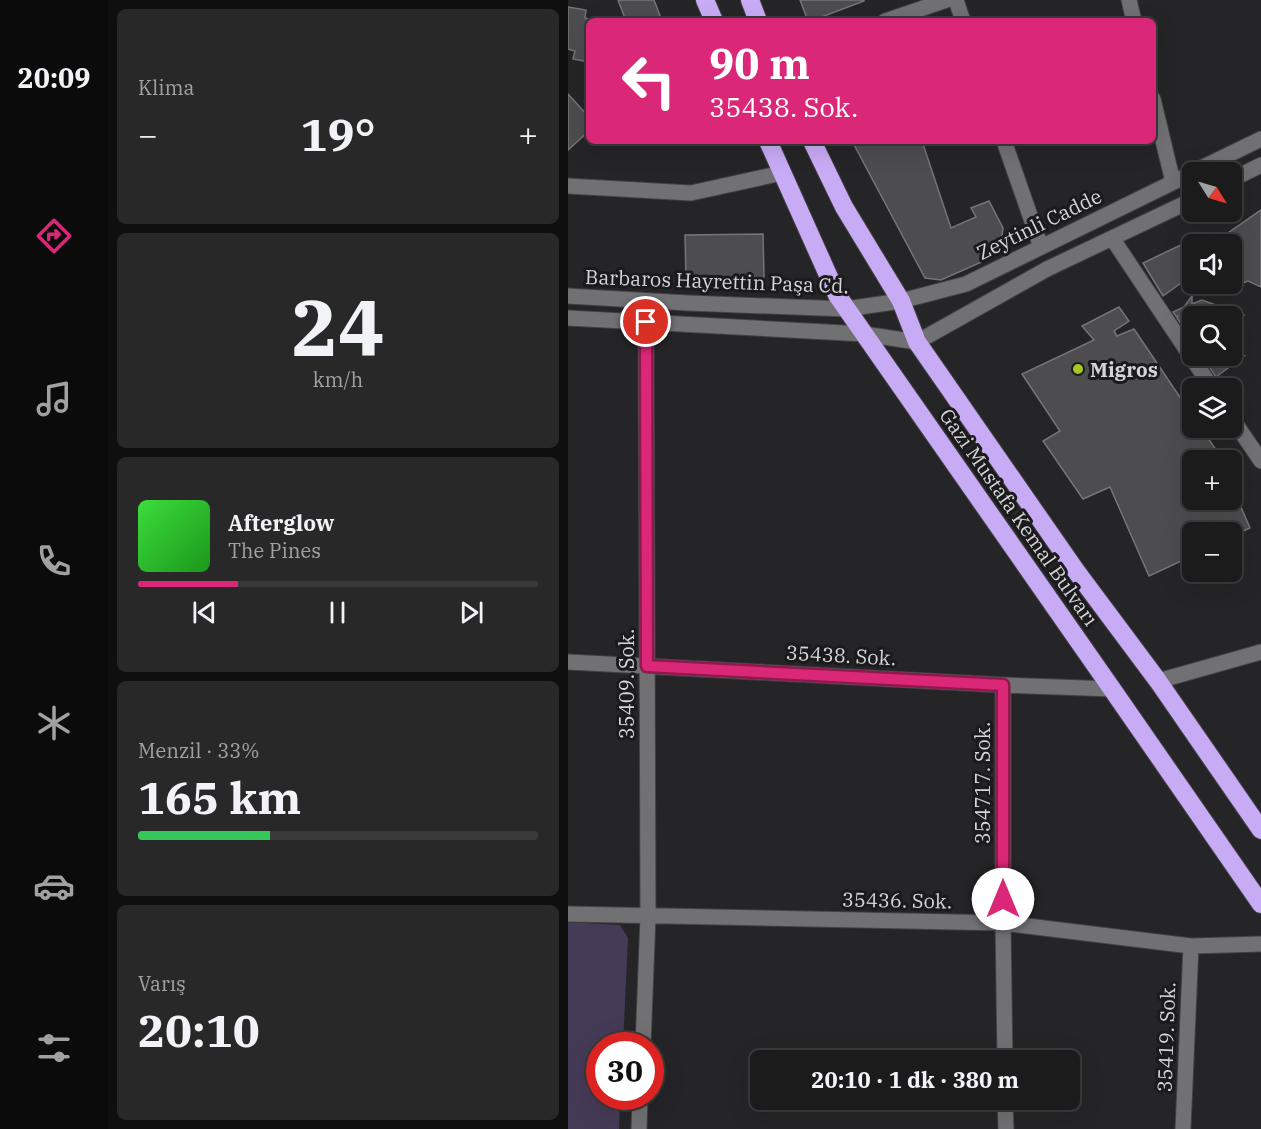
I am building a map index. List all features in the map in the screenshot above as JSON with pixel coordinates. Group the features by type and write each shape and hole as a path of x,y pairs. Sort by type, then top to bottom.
{"highway":[{"path":"705,0 713,18"},
{"path":"750,0 757,18"},
{"name":"Gazi Mustafa Kemal Bulvarı","path":"769,144 837,295 846,309 1261,904"},
{"name":"Gazi Mustafa Kemal Bulvarı","path":"813,144 844,207 901,301 917,342 1076,571 1158,681 1261,830"}],"street":[{"path":"894,18 947,0"},
{"path":"956,0 962,18"},
{"path":"1129,0 1133,18"},
{"path":"1156,111 1173,182"},
{"name":"Zeytinli Cadde","path":"1215,162 1261,140"},
{"path":"1005,144 1041,247"},
{"path":"1242,174 1261,165"},
{"path":"568,186 691,193 782,173"},
{"name":"Zeytinli Cadde","path":"901,301 966,284 1182,178"},
{"path":"568,318 864,334 917,342 1047,269 1182,205"},
{"path":"1112,238 1205,378"},
{"name":"Barbaros Hayrettin Paşa Cd.","path":"568,296 846,309 901,301"},
{"name":"35409. Sok.","path":"644,1032 648,916 646,322"},
{"path":"1242,433 1261,461"},
{"path":"1158,681 1261,652"},
{"name":"35438. Sok.","path":"568,662 1003,685 1112,688"},
{"name":"354717. Sok.","path":"1003,685 1005,1050"},
{"name":"35436. Sok.","path":"568,915 1003,923 1191,946 1261,944"},
{"name":"35419. Sok.","path":"1183,1129 1191,946"},
{"path":"639,1129 640,1110"},
{"path":"1005,1110 1006,1129"}],"shaded area":[{"path":"568,922 620,925 628,938 624,1032 586,1032 586,1110 620,1110 619,1129 568,1129"}],"building":[{"path":"618,0 654,0 661,18 625,18"},
{"path":"800,0 864,0 819,18 807,18"},
{"path":"568,7 586,10 586,61 573,59 575,51 568,49"},
{"path":"568,94 586,114 586,134 568,150"},
{"path":"854,144 923,144 951,228 976,217 971,208 989,201 1003,228 1001,242 993,257 941,280 925,278"},
{"path":"1261,210 1261,287 1248,281 1242,283 1242,234 1226,234"},
{"path":"763,234 764,277 686,279 685,235"},
{"path":"1182,244 1182,282 1163,296 1143,263"},
{"path":"1192,296 1192,304 1202,300 1219,306 1185,306"},
{"path":"1119,307 1129,321 1114,331 1117,336 1134,329 1182,400 1182,438 1208,438 1216,450 1182,450 1182,510 1242,509 1250,528 1242,532 1242,522 1182,522 1182,561 1149,576 1110,487 1083,499 1043,441 1060,431 1022,374 1094,340 1082,326"},
{"path":"1182,308 1182,325 1178,316 1173,312"},
{"path":"1209,366 1231,366 1216,377"}],"place":[{"name":"Migros","path":"1078,369"}],"route":[{"path":"646,322 647,666 1003,685 1003,899"}]}
